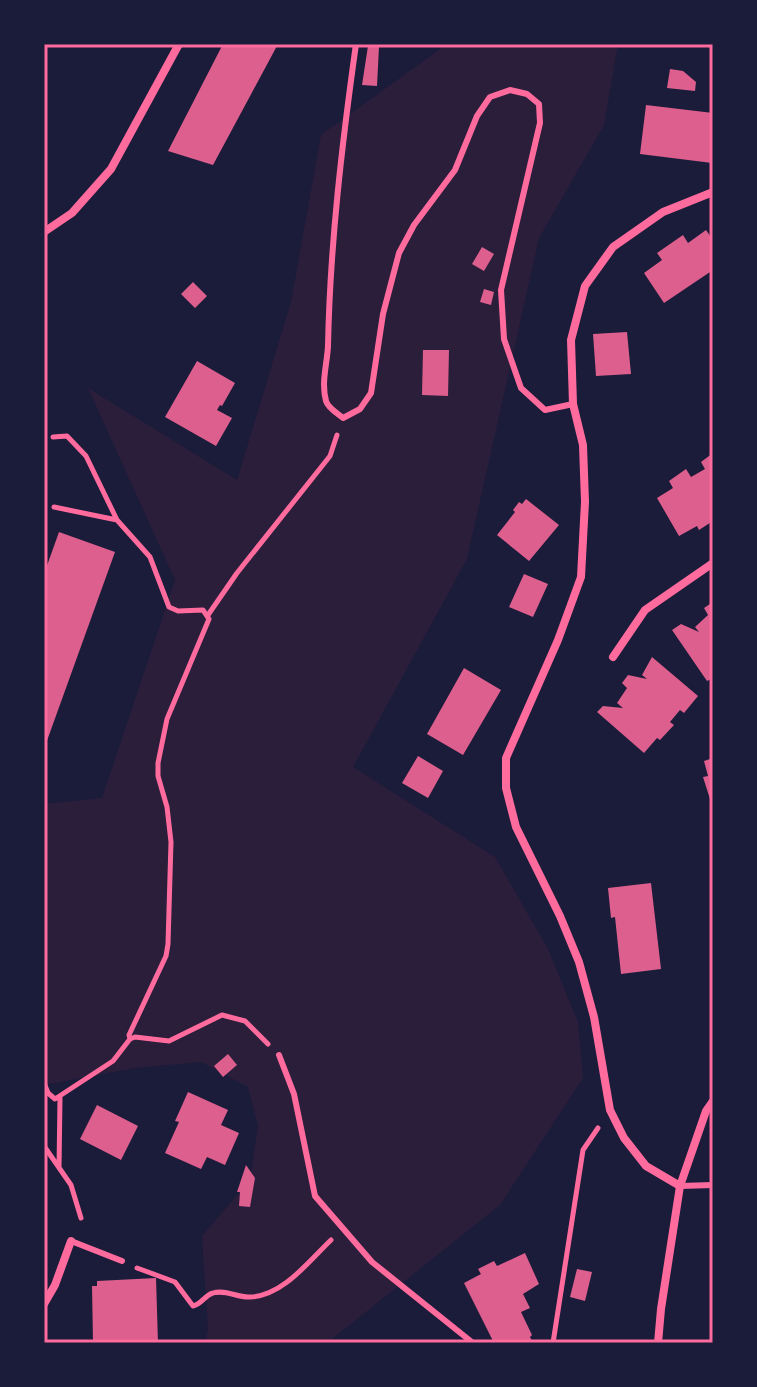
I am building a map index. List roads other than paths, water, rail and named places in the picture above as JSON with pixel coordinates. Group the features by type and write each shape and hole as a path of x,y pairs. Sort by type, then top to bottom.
{"street":[{"path":"44,232 72,213 111,169 179,44"},
{"path":"680,1186 646,1166 624,1138 610,1110 594,1017 579,962 516,827 506,788 506,758 558,640 581,577 584,460 573,404 571,340 585,286 613,247 663,212 713,192"},
{"path":"613,657 645,610 713,563"},
{"path":"658,1343 680,1186 706,1111 713,1101"},
{"path":"44,1304 55,1285 71,1241"}],"lane":[{"path":"356,44 341,154 323,381 327,405 343,418 360,409 371,393 383,314 399,253 414,225 455,170 477,116 490,97 510,90 527,94 539,104 540,123 501,290 504,339 521,388 545,410 573,404"},
{"path":"279,1055 294,1094 315,1196 372,1262 473,1343"},
{"path":"680,1186 713,1185"},
{"path":"71,1241 122,1261"}]}
